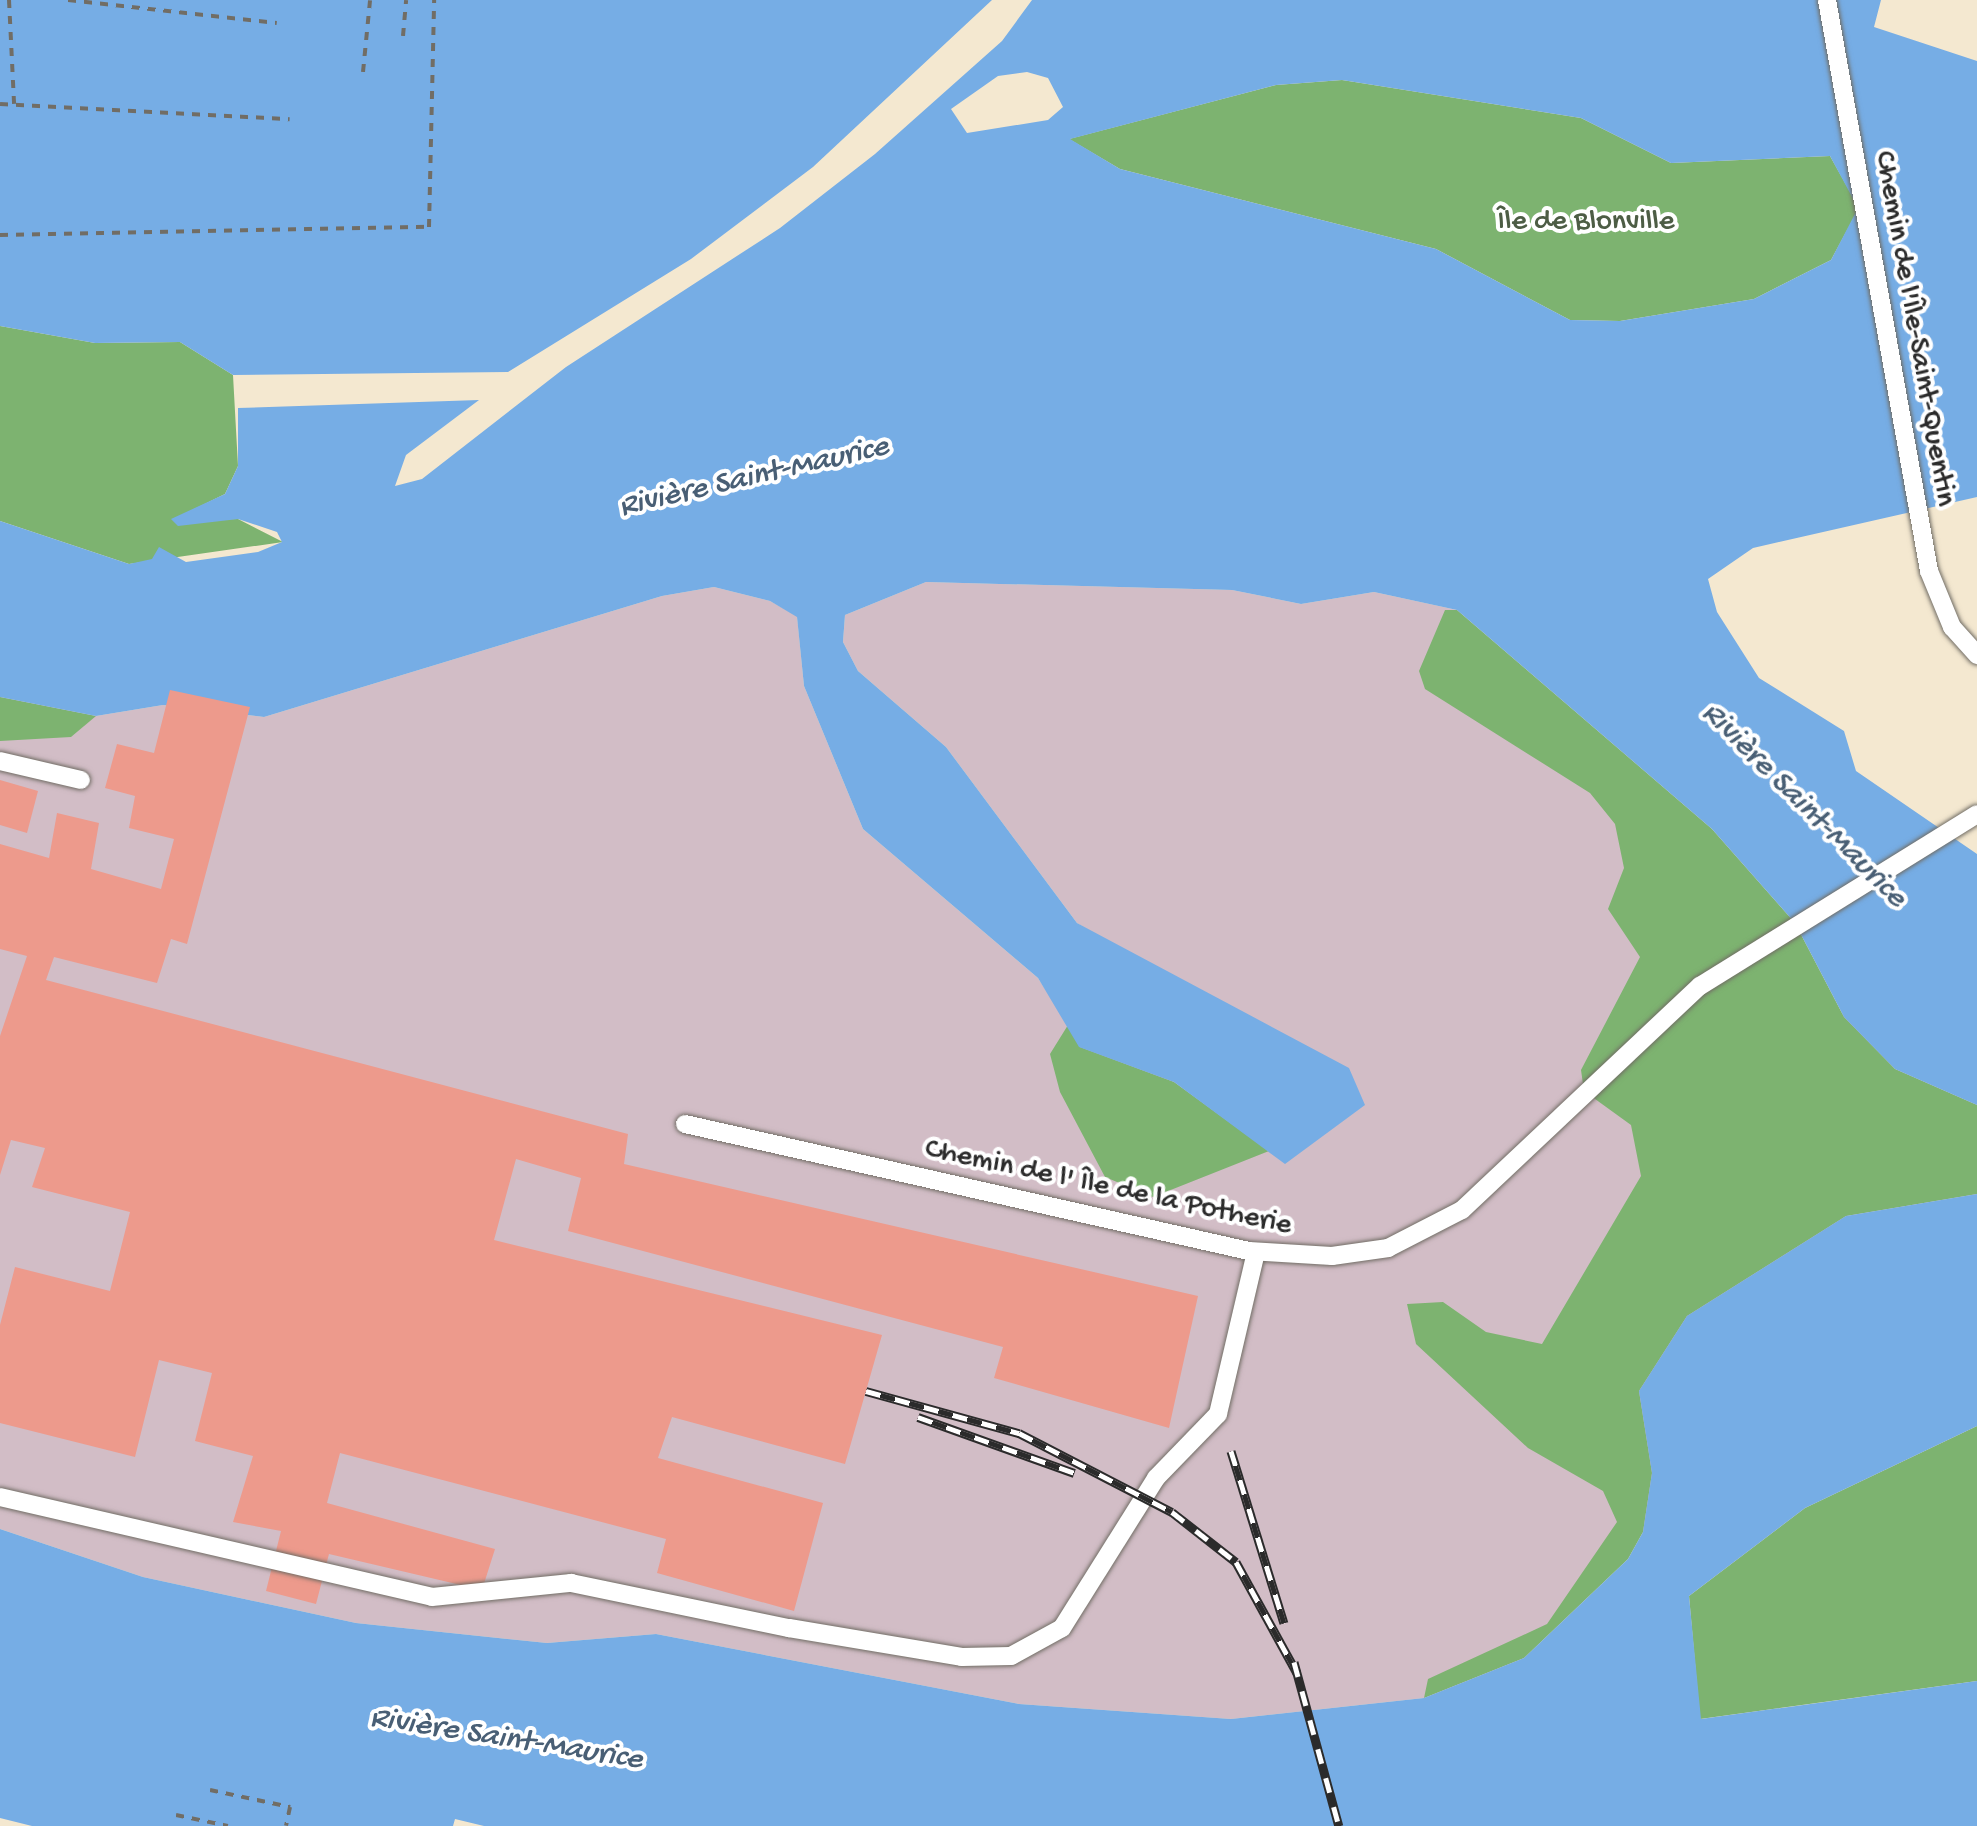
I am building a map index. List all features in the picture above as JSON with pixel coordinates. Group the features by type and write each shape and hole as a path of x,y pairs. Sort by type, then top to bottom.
{"street":[{"name":"Chemin de l'Île-Saint-Quentin","path":"1827,0 1921,531 1942,608 1977,656"},
{"path":"0,760 81,780"},
{"name":"Chemin de l' Île de la Potherie","path":"685,1124 1256,1252 1358,1255 1439,1226 1720,972 1977,814"},
{"path":"0,1497 432,1597 571,1583 846,1638 1011,1656 1062,1628 1156,1478 1218,1414 1256,1252"}],"path":[{"path":"8,0 14,104"},
{"path":"68,0 277,23"},
{"path":"363,72 370,0"},
{"path":"403,36 406,0"},
{"path":"0,235 430,227 434,0"},
{"path":"0,104 290,119"},
{"path":"210,1790 290,1808 286,1826"},
{"path":"176,1815 228,1826"}],"shaded area":[{"path":"926,582 1232,590 1301,604 1374,592 1457,610 1895,1069 1977,1105 1977,1194 1846,1216 1643,1532 1524,1658 1424,1698 1231,1719 1019,1704 656,1634 547,1643 356,1623 143,1577 0,1529 0,697 96,716 163,705 264,717 662,596 714,587 770,601 797,616 804,686 863,829 1038,978 1068,1025 1174,1082 1285,1163 1364,1105 1077,923 946,747 858,671 843,642 845,615"}],"green space":[{"name":"Île de Blonville","path":"1342,80 1581,118 1671,163 1830,156 1859,208 1831,260 1754,299 1620,321 1570,320 1436,249 1120,169 1069,139 1276,85"},
{"path":"0,326 95,343 180,342 233,375 238,466 225,494 172,520 238,519 283,542 129,564 0,521"},
{"path":"1445,610 1457,610 1712,829 1795,923 1844,1017 1895,1069 1977,1105 1977,1194 1846,1216 1687,1316 1639,1391 1652,1473 1643,1532 1628,1559 1524,1658 1424,1698 1428,1679 1547,1624 1617,1522 1603,1491 1528,1448 1416,1344 1407,1304 1443,1302 1486,1332 1542,1344 1641,1176 1631,1125 1584,1091 1581,1070 1640,957 1608,909 1624,868 1615,824 1590,793 1425,689 1419,671"},
{"path":"0,697 96,716 71,737 0,741"},
{"path":"1068,1025 1080,1047 1174,1082 1269,1151 1153,1197 1105,1177 1060,1092 1050,1054"},
{"path":"1977,1426 1977,1681 1700,1719 1689,1596 1805,1508"}],"water":[{"path":"0,0 992,0 813,167 691,259 508,372 233,375 180,342 95,343 0,326"},
{"name":"Rivière Saint-Maurice","path":"1032,0 1881,0 1874,27 1977,61 1977,497 1753,548 1708,579 1717,612 1759,678 1844,731 1856,771 1977,854 1977,1105 1895,1069 1844,1017 1795,923 1712,829 1457,610 1374,592 1301,604 1232,590 926,582 845,615 843,642 858,671 946,747 1077,923 1349,1068 1365,1105 1285,1164 1174,1082 1079,1047 1038,978 863,829 804,686 797,617 770,601 714,587 662,596 264,717 163,705 96,716 0,697 0,521 129,564 152,559 159,547 186,562 258,552 282,542 277,532 238,519 178,526 171,519 225,494 238,466 238,408 479,400 406,455 395,486 422,479 566,367 780,228 875,154 1002,41","holes":["1027,72 1048,78 1063,107 1048,120 967,133 951,109 998,76","1342,80 1581,118 1671,163 1830,156 1858,208 1831,260 1754,299 1620,321 1570,320 1436,249 1120,169 1070,139 1276,85"]},
{"name":"Rivière Saint-Maurice","path":"1977,1194 1977,1426 1805,1508 1689,1596 1701,1719 1977,1681 1977,1826 484,1826 455,1819 453,1826 32,1826 0,1818 0,1529 143,1577 356,1623 547,1643 656,1634 1019,1704 1231,1719 1424,1698 1524,1658 1628,1559 1643,1532 1652,1473 1639,1391 1687,1316 1846,1216"}],"building":[{"path":"170,690 250,707 187,944 171,939 157,983 54,957 46,980 628,1134 624,1164 1198,1296 1169,1428 994,1378 1003,1347 568,1231 581,1178 516,1159 494,1240 882,1335 845,1464 672,1417 658,1458 823,1503 794,1611 657,1573 666,1539 340,1453 327,1503 495,1549 482,1590 329,1554 316,1604 266,1591 281,1531 233,1522 253,1456 195,1441 212,1373 159,1360 135,1457 0,1423 0,1325 15,1267 110,1291 130,1212 32,1187 45,1148 11,1140 0,1175 0,1036 27,956 0,949 0,844 49,858 57,813 99,823 91,869 161,889 174,839 129,828 135,796 105,788 117,744 154,753"},
{"path":"0,780 38,791 27,833 0,825"}],"railway":[{"path":"866,1391 1019,1433 1172,1512 1236,1562 1297,1673"},
{"path":"918,1417 1074,1473"},
{"path":"1231,1451 1284,1623"},
{"path":"1294,1662 1339,1826"}]}
